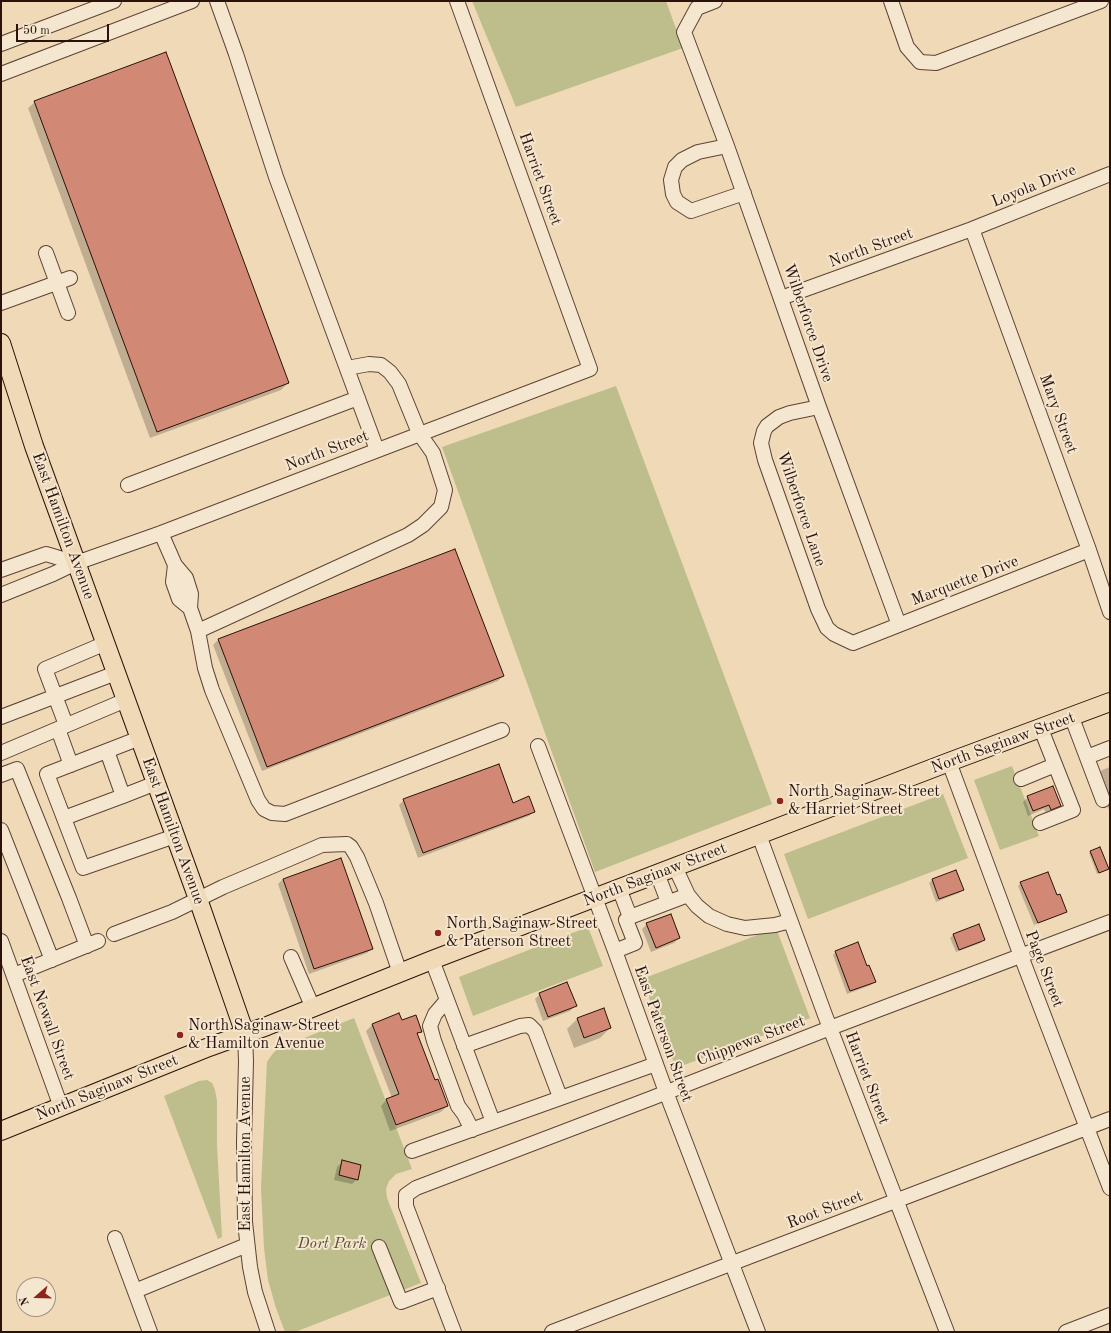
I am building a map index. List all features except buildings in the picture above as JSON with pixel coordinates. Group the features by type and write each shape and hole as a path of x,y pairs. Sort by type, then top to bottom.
{"main road":[{"name":"East Hamilton Avenue","path":"1,343 34,446 198,899 245,1034"},
{"name":"North Saginaw Street","path":"1,1131 209,1047 313,1008 432,960 949,762 1072,718 1110,702"}],"street":[{"path":"1,44 114,1"},
{"path":"1,74 192,1"},
{"path":"217,1 276,177 377,450"},
{"name":"Harriet Street","path":"457,1 590,369"},
{"name":"Wilberforce Drive","path":"716,1 697,8 684,32 727,146 819,407 899,625"},
{"path":"891,1 907,47 920,62 936,63 1101,1"},
{"path":"727,146 698,152 682,160 674,167 671,180 673,194 677,202 691,211 744,193"},
{"name":"Loyola Drive","path":"972,229 1110,174"},
{"name":"North Street","path":"781,298 972,229"},
{"name":"Mary Street","path":"972,229 1089,550 1110,612"},
{"path":"46,253 63,280 68,313"},
{"path":"1,303 63,280"},
{"path":"198,631 408,535 422,525 441,507 444,490 433,453 419,433 399,384 390,372 381,365 369,364 347,368"},
{"name":"North Street","path":"1,595 76,563 161,533 419,433 590,369"},
{"path":"128,485 358,398"},
{"name":"Wilberforce Lane","path":"819,407 780,417 767,426 764,431 762,443 765,460 823,621 827,628 834,634 853,643"},
{"path":"161,533 175,565 186,578 192,594 190,608 198,631 205,668 212,690 258,800 264,809 272,813 285,814 502,730"},
{"name":"Marquette Drive","path":"853,643 1089,550"},
{"path":"1,570 46,554 76,563"},
{"path":"71,765 56,696 45,669 106,643"},
{"path":"1,717 116,673"},
{"path":"1,753 126,700"},
{"path":"1072,718 1103,800"},
{"path":"1040,823 1073,810 1041,729"},
{"path":"140,738 47,774 83,868 175,836"},
{"name":"East Paterson Street","path":"538,746 666,1092 758,1332"},
{"path":"1087,757 1110,748"},
{"path":"107,751 123,796"},
{"name":"Page Street","path":"949,762 1021,956 1110,1188"},
{"path":"1021,779 1055,766"},
{"path":"1,775 17,769 69,898 92,943 14,975"},
{"path":"64,818 156,783"},
{"path":"1,830 52,960"},
{"name":"Harriet Street","path":"759,835 830,1028 947,1332"},
{"path":"114,934 172,912 198,899 322,845 347,844 357,857 373,896 400,973"},
{"path":"675,867 688,895 696,906 709,916 727,924 745,928 775,925 790,921"},
{"path":"657,874 668,902"},
{"path":"619,888 630,917"},
{"path":"615,951 635,943 626,920 630,917 688,895"},
{"name":"Chippewa Street","path":"438,1288 406,1206 406,1195 416,1188 830,1028 1110,922"},
{"name":"East Newall Street","path":"1,941 61,1107"},
{"path":"291,957 313,1008"},
{"path":"432,960 493,1122"},
{"path":"447,1000 435,1014 430,1026 458,1106 472,1130"},
{"path":"464,1046 520,1026 529,1025 535,1031 560,1098"},
{"name":"East Hamilton Avenue","path":"245,1034 244,1191 247,1246 255,1292 268,1332"},
{"path":"412,1151 656,1064"},
{"name":"Root Street","path":"552,1332 1110,1119"},
{"path":"115,1238 150,1332"},
{"path":"135,1291 247,1246"},
{"path":"379,1246 401,1302 438,1288 454,1332"},
{"path":"1066,1332 1110,1315"}],"green space":[{"path":"472,1 666,1 683,48 516,107"},
{"path":"616,386 772,804 595,872 442,447"},
{"path":"1012,766 1039,836 1000,850 974,780"},
{"path":"943,794 968,858 808,919 784,854"},
{"path":"588,927 603,966 473,1016 459,977"},
{"path":"776,928 810,1018 676,1068 642,979"},
{"name":"Dort Park","path":"354,1018 412,1169 396,1174 389,1181 386,1189 387,1198 421,1283 295,1332 285,1332 268,1280 264,1248 261,1188 267,1062 277,1049"},
{"path":"207,1080 212,1083 217,1101 217,1145 222,1237 218,1239 164,1096 199,1081"}],"place":[{"name":"North Saginaw Street & Harriet Street","path":"780,801"},
{"name":"North Saginaw Street & Paterson Street","path":"438,933"},
{"name":"North Saginaw Street & Hamilton Avenue","path":"180,1035"}]}
